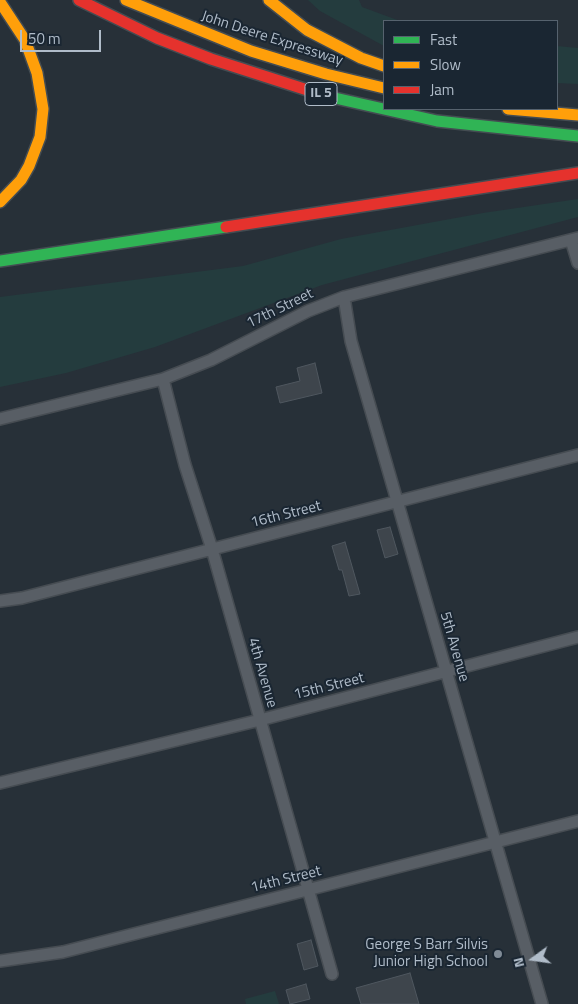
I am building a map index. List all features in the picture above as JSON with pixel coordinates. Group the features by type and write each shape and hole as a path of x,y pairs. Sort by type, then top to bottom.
{"highway":[{"name":"IL 5","path":"78,0 157,38 211,59 323,95 383,108"},
{"name":"John Deere Expressway","path":"126,0 178,23 251,51 326,74 383,88"},
{"path":"269,0 307,30 361,58 383,66"},
{"path":"0,2 25,40 37,72 43,109 40,137 29,166 21,180 0,202"},
{"path":"558,101 578,104"},
{"name":"IL 5","path":"391,110 437,120 496,129 578,136"},
{"path":"520,110 578,115"},
{"path":"0,261 578,173"}],"street":[{"path":"575,239 578,262"},
{"name":"17th Street","path":"0,420 163,379 211,360 308,311 344,297 575,239"},
{"name":"5th Avenue","path":"344,297 351,341 399,502 542,1004"},
{"name":"4th Avenue","path":"163,379 185,466 212,549 310,889 332,974"},
{"name":"16th Street","path":"0,601 22,598 578,456"},
{"name":"15th Street","path":"0,783 260,720 578,636"},
{"name":"14th Street","path":"0,961 63,952 578,821"}],"green space":[{"path":"308,0 359,0 362,7 397,20 383,20 383,45 320,11"},
{"path":"558,46 578,48 578,84 558,83"},
{"path":"578,199 578,217 322,285 155,347 66,373 0,387 0,297 243,266 341,239 483,213"},
{"path":"275,991 279,1004 246,1004 245,999"}],"building":[{"path":"315,363 322,393 280,403 276,387 300,381 297,368"},
{"path":"390,527 398,554 385,558 377,530"},
{"path":"345,542 360,594 349,596 342,570 339,570 332,546"},
{"path":"311,940 318,966 304,970 297,944"},
{"path":"410,973 419,1004 361,1004 356,988"},
{"path":"306,984 310,999 290,1004 286,990"}],"traffic: fast":[{"path":"326,96 383,109"},
{"path":"388,110 437,121 578,136"},
{"path":"0,261 226,227"}],"traffic: slow":[{"path":"126,0 251,51 326,74 383,88"},
{"path":"269,0 307,30 361,58 383,66"},
{"path":"0,2 25,40 37,73 43,109 40,137 29,166 21,180 0,202"},
{"path":"520,110 578,115"}],"traffic: jam":[{"path":"79,0 157,38 211,59 326,96"},
{"path":"226,227 578,173"}],"place":[{"name":"George S Barr Silvis Junior High School","path":"498,954"}]}
